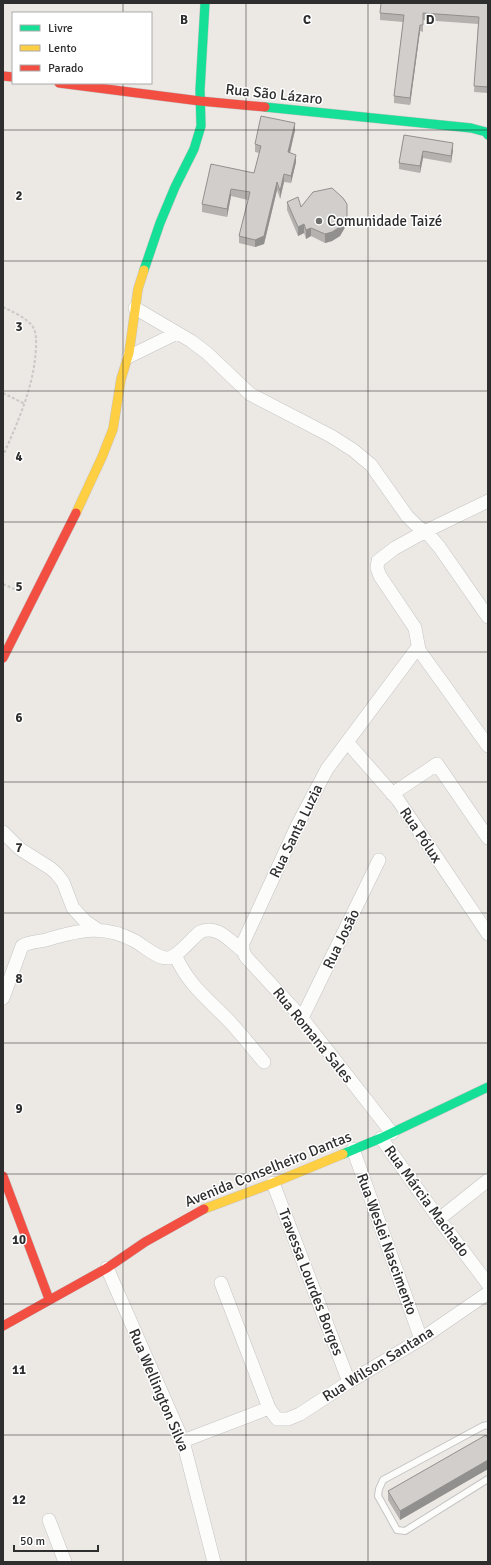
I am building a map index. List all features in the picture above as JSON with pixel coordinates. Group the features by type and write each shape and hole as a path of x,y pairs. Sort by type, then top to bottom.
{"street":[{"path":"5,652 34,599 102,457 113,429 121,379 128,357 138,289 160,223 175,187 194,149 201,126 200,73 205,3"},
{"name":"Rua São Lázaro","path":"67,84 200,101 471,128 487,133"},
{"path":"135,308 177,332 207,353 250,394 331,436 353,450 371,465 407,516 430,536 440,548 488,617"},
{"path":"128,357 177,332"},
{"path":"488,501 424,532 382,557 378,561 377,568 380,576 415,628 418,647 424,657 488,746"},
{"name":"Rua Santa Luzia","path":"242,951 242,943 245,936 314,791 347,742 418,647"},
{"name":"Rua Pólux","path":"347,742 402,806 488,934"},
{"path":"392,794 437,764 488,838"},
{"path":"3,832 20,849 56,873 62,882 73,908 85,921 98,930"},
{"name":"Rua Josão","path":"302,1018 379,860"},
{"name":"Rua Romana Sales","path":"174,955 195,936 205,930 212,929 220,932 242,951 302,1018 386,1135"},
{"path":"3,998 22,946 71,933 98,930 118,934 134,941 161,957 167,958 174,955 192,985 230,1022 264,1062"},
{"name":"Avenida Conselheiro Dantas","path":"3,1326 107,1268 145,1242 187,1217 204,1209 274,1183 386,1135 488,1087"},
{"name":"Rua Márcia Machado","path":"386,1135 438,1219 488,1284"},
{"name":"Rua Weslei Nascimento","path":"353,1149 421,1339"},
{"path":"3,1176 49,1299"},
{"path":"438,1219 488,1180"},
{"name":"Travessa Lourdes Borges","path":"274,1183 349,1382"},
{"name":"Rua Wellington Silva","path":"107,1268 183,1441 214,1562"},
{"path":"183,1441 269,1408 221,1284"},
{"name":"Rua Wilson Santana","path":"269,1408 277,1419 288,1419 300,1414 349,1382 421,1339 488,1293"},
{"path":"49,1520 65,1562"}],"lane":[{"path":"488,1425 483,1426 383,1480 378,1496 397,1530 405,1531 488,1479"}],"path":[{"path":"3,307 25,319 34,330 36,339 35,361 25,404 3,456"},
{"path":"3,393 25,404"},
{"path":"3,584 34,599"}],"building":[{"path":"381,3 488,3 488,87 474,86 479,17 423,13 423,25 420,25 410,98 394,96 404,15 380,13"},
{"path":"261,116 295,123 288,152 296,155 291,176 284,174 280,191 277,182 264,236 255,240 239,236 250,192 231,189 227,209 202,204 211,164 254,173 261,146 255,144"},
{"path":"404,135 453,143 451,156 423,151 420,166 399,163"},
{"name":"Comunidade Taizé","path":"332,188 347,204 347,216 340,227 325,234 311,228 306,230 304,224 298,227 287,202 298,197 301,207 313,192"},
{"path":"486,1435 488,1439 488,1460 400,1511 388,1491"}],"traffic: fast":[{"path":"144,270 160,223 175,187 194,149 201,126 200,90 205,3"},
{"path":"265,107 471,128 486,132 488,135"},
{"path":"343,1154 381,1138 488,1087"}],"traffic: slow":[{"path":"76,513 102,457 113,429 121,379 129,353 138,289 144,270"},
{"path":"204,1209 273,1183 343,1154"}],"traffic: jam":[{"path":"3,76 12,77"},
{"path":"67,84 200,101 265,107"},
{"path":"3,658 76,513"},
{"path":"3,1176 49,1299"},
{"path":"3,1326 107,1268 145,1242 204,1209"}],"place":[{"name":"Comunidade Taizé","path":"319,221"}]}
